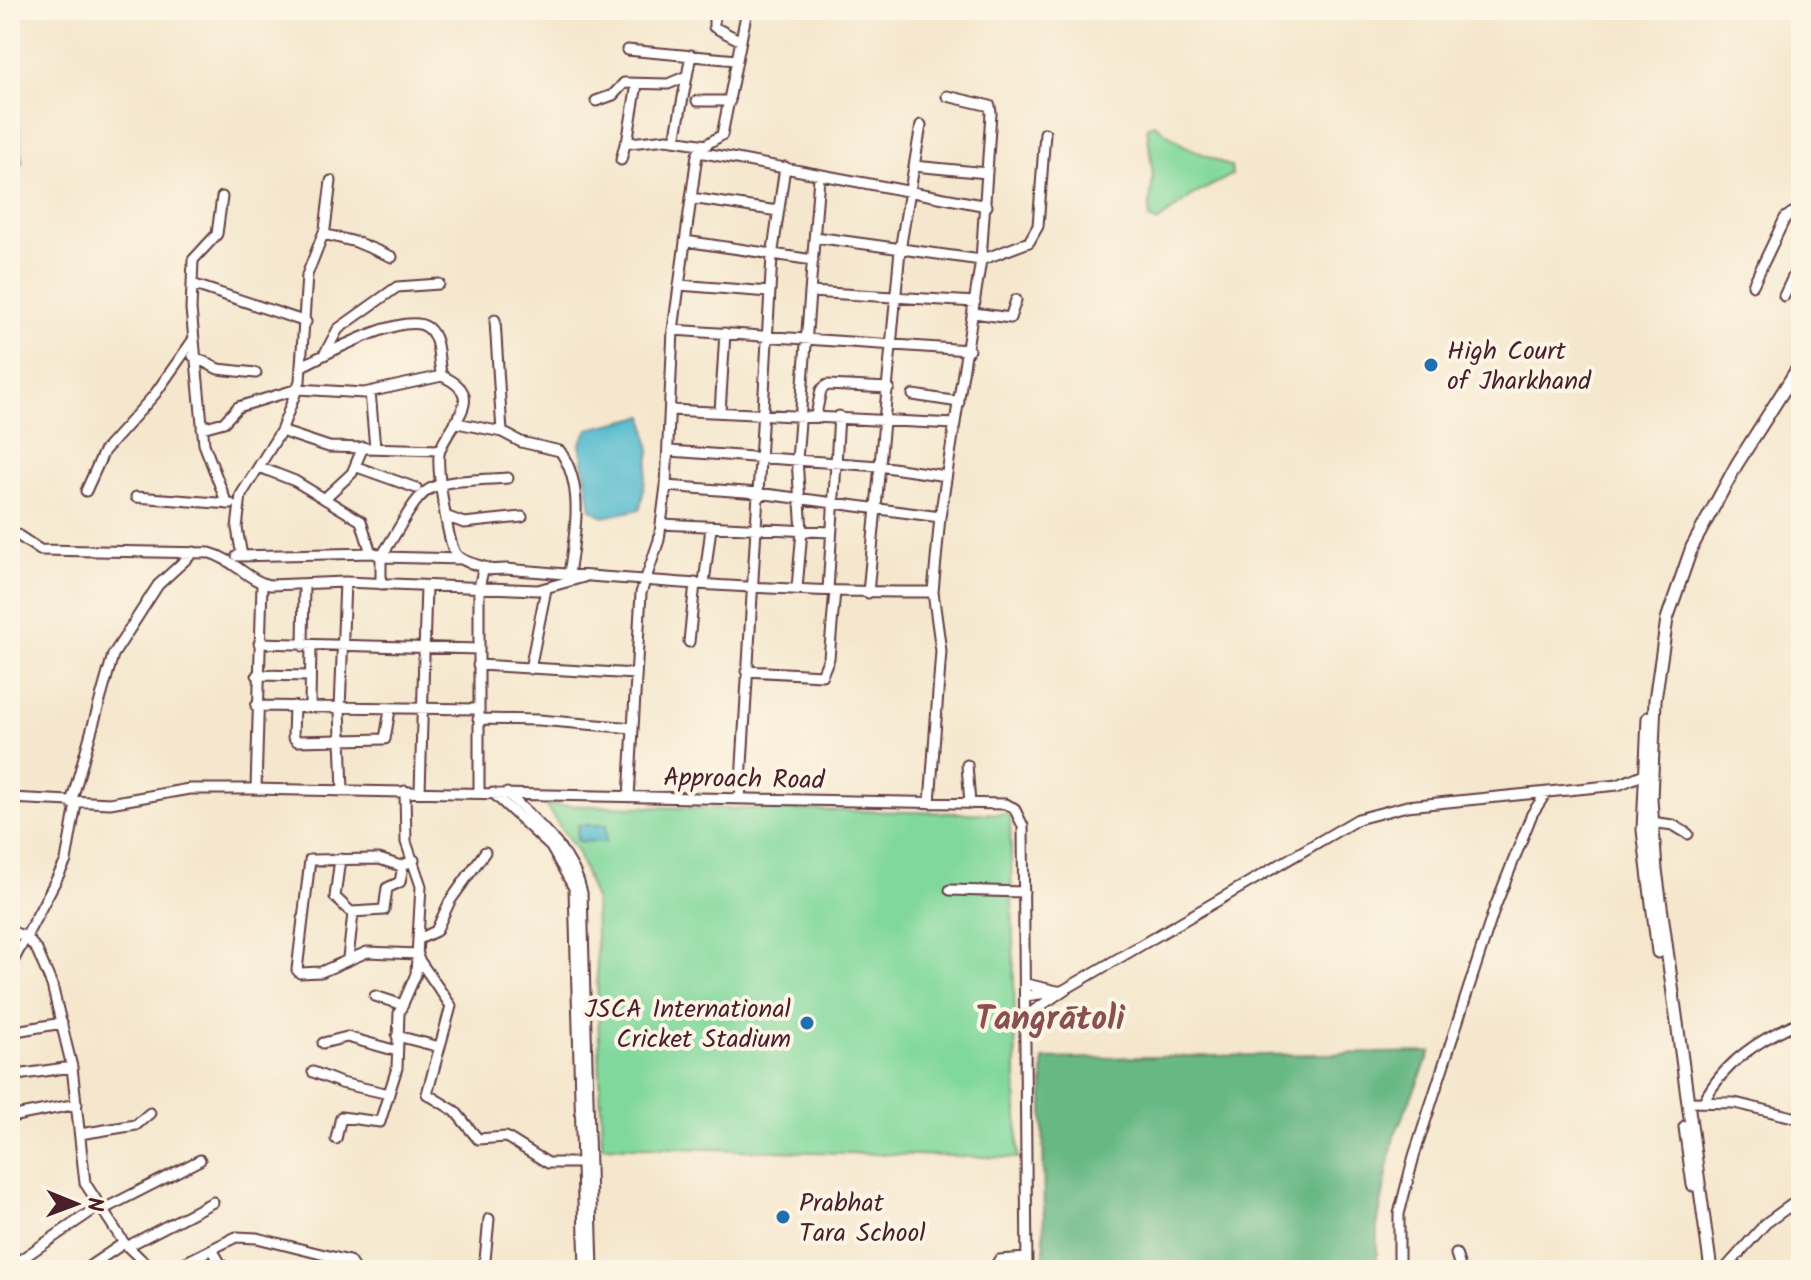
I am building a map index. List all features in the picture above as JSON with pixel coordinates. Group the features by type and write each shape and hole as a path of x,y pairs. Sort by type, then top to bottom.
{"main road":[{"path":"1704,1228 1699,1220 1692,1180 1647,875 1649,707 1655,700 1667,619 1692,547 1731,475 1801,363"},
{"path":"1648,773 1666,953 1711,1270"}],"street":[{"path":"714,10 714,27 741,41"},
{"path":"629,797 645,581 661,524 666,486 670,451 673,330 691,198 702,148 722,135 747,10"},
{"path":"627,50 737,60"},
{"path":"675,140 691,55"},
{"path":"596,101 613,95 621,85 668,84 687,76"},
{"path":"621,160 637,84"},
{"path":"930,803 941,651 933,592 940,517 981,260 987,206 990,106 947,96"},
{"path":"697,101 730,101"},
{"path":"868,593 900,250 921,125"},
{"path":"815,237 981,260 1029,242 1034,236 1045,133"},
{"path":"627,143 675,140 819,177 987,206"},
{"path":"914,166 987,173"},
{"path":"740,799 769,292 785,167"},
{"path":"797,588 802,531 797,460 819,177"},
{"path":"232,505 281,431 298,389 304,365 309,264 323,234 331,181"},
{"path":"222,197 219,228 193,260 193,356 208,460 232,505 242,556"},
{"path":"691,198 778,211"},
{"path":"1753,285 1785,218 1792,213 1801,216"},
{"path":"323,234 356,242 392,257"},
{"path":"685,241 772,257 813,260"},
{"path":"1784,296 1801,260"},
{"path":"192,284 306,322"},
{"path":"324,355 338,329 397,287 439,284"},
{"path":"679,285 769,292"},
{"path":"811,292 895,297 975,307 1010,318 1016,300"},
{"path":"495,320 502,432"},
{"path":"304,365 395,326 420,325 432,334 442,376"},
{"path":"673,330 969,350"},
{"path":"720,412 725,333"},
{"path":"86,491 104,451 155,394 193,340"},
{"path":"193,356 218,369 256,373"},
{"path":"202,428 221,424 238,407 298,389 370,392 442,376 456,382 463,390 464,405 440,450 439,483 455,552 462,559"},
{"path":"816,415 821,390 827,385 889,388"},
{"path":"370,392 375,448"},
{"path":"913,395 959,402"},
{"path":"670,410 886,418 955,424"},
{"path":"746,671 822,675 829,658 830,532 839,416"},
{"path":"457,423 502,432 521,442 554,447 565,458 576,496 569,574"},
{"path":"281,431 329,447 440,450"},
{"path":"325,498 357,467 363,447"},
{"path":"670,451 879,466 946,476"},
{"path":"259,467 295,481 361,521 371,553"},
{"path":"357,467 416,488"},
{"path":"381,584 381,557 418,496 439,483 508,478"},
{"path":"666,486 758,493 940,517"},
{"path":"136,497 232,505"},
{"path":"448,517 464,523 522,517"},
{"path":"661,524 830,532"},
{"path":"689,642 711,528"},
{"path":"10,530 40,550 194,552 222,556 371,553 381,557 462,559 488,568 645,581 868,593 933,592"},
{"path":"10,967 66,861 73,803 113,655 158,585 194,552"},
{"path":"222,556 262,584 345,582 546,589 587,575"},
{"path":"479,793 479,588 481,575 488,568"},
{"path":"343,791 340,709 345,582"},
{"path":"256,789 256,706 262,584"},
{"path":"304,584 310,706"},
{"path":"420,792 426,586"},
{"path":"530,669 546,589"},
{"path":"259,643 344,648 479,649"},
{"path":"478,665 636,674"},
{"path":"257,675 310,676"},
{"path":"256,706 423,708 633,728"},
{"path":"294,706 294,740 385,739 390,710"},
{"path":"967,765 970,804"},
{"path":"1026,996 1061,991 1358,819 1407,806 1618,785 1648,773"},
{"name":"Approach Road","path":"10,798 110,803 189,789 256,789 1005,804 1014,808 1023,826 1027,1270"},
{"path":"336,1139 341,1117 380,1123 395,1075 397,1036 403,1005 414,983 421,886 406,842 405,791"},
{"path":"492,793 551,847 574,888 585,1270"},
{"path":"507,793 560,849 577,876 582,893 593,1270"},
{"path":"1399,1270 1399,1214 1414,1156 1495,907 1532,814 1546,793"},
{"path":"1651,822 1673,825 1688,834"},
{"path":"419,939 436,931 450,901 485,852"},
{"path":"340,859 335,897 352,912 384,910 387,888 400,882 403,866"},
{"path":"414,860 403,866 381,859 309,861 297,971 317,973 348,958 373,951 418,956 451,1004 426,1093 455,1111 476,1138 509,1138 548,1163 582,1163"},
{"path":"950,890 1024,892"},
{"path":"348,958 352,912"},
{"path":"10,931 26,937 45,965 72,1067 85,1183 126,1245 152,1270"},
{"path":"1026,984 1061,991"},
{"path":"1026,1019 1057,1003 1061,991"},
{"path":"375,996 403,1005"},
{"path":"1704,1101 1714,1081 1736,1058 1801,1021"},
{"path":"11,1030 62,1023"},
{"path":"397,1036 440,1047"},
{"path":"323,1043 347,1037 397,1051"},
{"path":"10,1076 72,1067"},
{"path":"313,1072 389,1094"},
{"path":"1689,1102 1756,1106 1801,1119"},
{"path":"10,1117 77,1104"},
{"path":"80,1134 136,1125 150,1113"},
{"path":"10,1267 100,1208 200,1160"},
{"path":"1724,1270 1766,1223 1801,1198"},
{"path":"84,1270 126,1245 213,1202"},
{"path":"484,1270 489,1219"},
{"path":"170,1270 236,1237 257,1238 349,1261 355,1270"},
{"path":"212,1249 224,1270"},
{"path":"1456,1254 1461,1270"},
{"path":"993,1270 999,1260 1027,1258"}],"green space":[{"path":"1154,124 1183,145 1231,167 1232,175 1193,195 1157,222 1149,219 1153,175 1147,127"},
{"name":"JSCA International Cricket Stadium","path":"545,805 1010,814 1018,1158 602,1146 595,900 577,851"},
{"path":"1431,1052 1394,1136 1377,1227 1377,1270 1044,1270 1043,1059"}],"water":[{"path":"15,91 22,164 10,177 10,97"},
{"path":"644,416 650,452 640,509 604,517 591,509 580,444 588,429"},
{"path":"578,825 606,825 606,842 577,841"}],"place":[{"name":"High Court of Jharkhand","path":"1431,365"},
{"name":"JSCA International Cricket Stadium","path":"807,1023"},
{"name":"Prabhat Tara School","path":"783,1217"}],"district":[{"name":"Tangrātoli","path":"1050,1017"}]}
